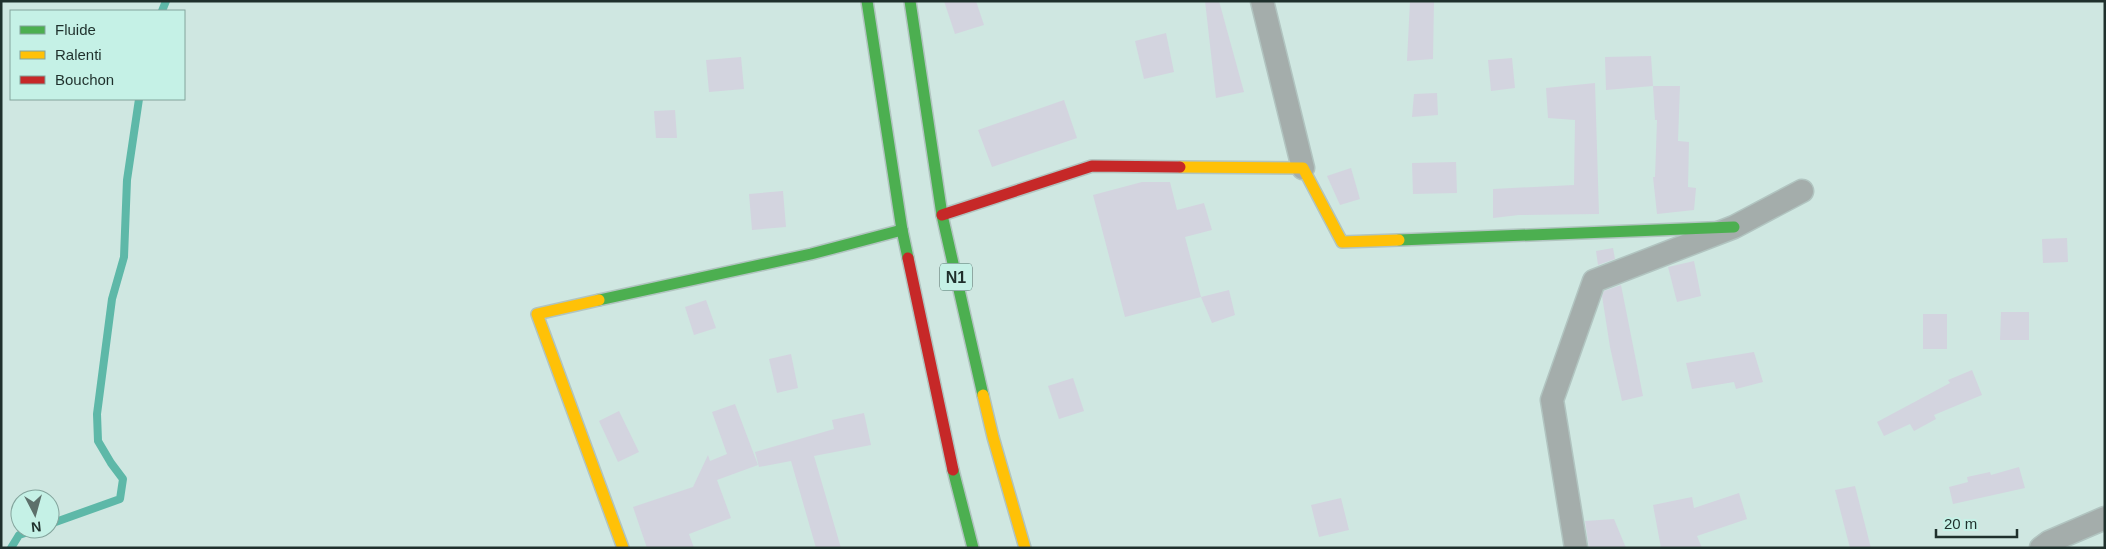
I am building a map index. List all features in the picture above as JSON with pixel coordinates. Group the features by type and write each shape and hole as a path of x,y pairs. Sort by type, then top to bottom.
{"street":[{"name":"N1","path":"867,1 902,230 956,482 973,548"},
{"name":"N1","path":"910,1 942,215 993,437 1025,548"},
{"path":"1262,1 1303,168 1342,242 1734,227"},
{"path":"942,215 1092,166 1303,168"},
{"path":"1576,548 1552,400 1594,281 1734,227 1802,191"},
{"path":"622,548 537,314 811,254 902,230"},
{"path":"2041,548 2049,542 2105,518"}],"building":[{"path":"944,1 976,1 984,25 955,34"},
{"path":"1205,1 1219,1 1244,92 1216,98"},
{"path":"1410,1 1434,1 1433,59 1407,61"},
{"path":"1166,33 1174,72 1144,79 1135,41"},
{"path":"1651,56 1653,86 1606,90 1605,57"},
{"path":"741,57 744,89 709,92 706,60"},
{"path":"1512,58 1515,88 1491,91 1488,60"},
{"path":"1595,83 1599,214 1519,215 1493,218 1493,189 1574,185 1575,120 1548,118 1546,88"},
{"path":"1653,86 1680,86 1678,141 1689,142 1688,187 1696,188 1694,210 1657,214 1653,177 1655,177 1657,120 1655,120"},
{"path":"1437,93 1438,115 1412,117 1414,94"},
{"path":"1064,100 1077,138 992,167 978,130"},
{"path":"675,110 677,138 656,138 654,111"},
{"path":"1456,162 1457,193 1413,194 1412,163"},
{"path":"1351,168 1360,199 1340,205 1327,176"},
{"path":"1142,182 1170,182 1177,210 1204,203 1212,230 1185,237 1201,297 1125,317 1093,195"},
{"path":"783,191 786,227 752,230 749,194"},
{"path":"2067,238 2068,262 2043,263 2042,239"},
{"path":"1613,248 1615,259 1598,265 1596,251"},
{"path":"1694,261 1701,296 1677,302 1668,267"},
{"path":"1621,285 1643,396 1622,401 1610,347 1602,296 1604,291"},
{"path":"1229,290 1235,315 1212,323 1201,297"},
{"path":"706,300 716,328 694,335 685,307"},
{"path":"2001,312 2029,312 2029,340 2000,340"},
{"path":"1923,314 1947,314 1947,349 1923,349"},
{"path":"1754,352 1763,382 1736,389 1734,382 1692,389 1686,363"},
{"path":"791,354 798,388 777,393 769,359"},
{"path":"1972,370 1982,395 1934,415 1936,419 1914,431 1910,424 1884,436 1877,422 1950,383 1948,380"},
{"path":"1073,378 1084,411 1059,419 1048,386"},
{"path":"735,404 758,465 717,480 731,518 689,534 694,548 647,548 633,507 693,487 708,455 710,461 727,454 712,412"},
{"path":"619,411 639,452 618,462 599,421"},
{"path":"864,413 871,445 814,456 841,548 816,548 791,461 759,467 755,452 834,429 832,420"},
{"path":"2019,467 2025,488 1953,504 1949,487 1968,482 1967,477 1990,472 1991,475"},
{"path":"1855,486 1871,548 1850,548 1835,490"},
{"path":"1739,493 1747,519 1697,536 1702,548 1661,548 1653,505 1692,497 1694,508"},
{"path":"1341,498 1349,530 1319,537 1311,505"},
{"path":"1614,519 1626,548 1589,548 1585,521"}],"waterway":[{"path":"162,10 166,1"},
{"path":"60,520 120,499 123,479 98,441 97,414 112,299 124,257 127,180 139,100"},
{"path":"11,548 17,539"}],"traffic: fast":[{"path":"867,1 902,230 908,258"},
{"path":"910,1 942,215 983,395"},
{"path":"1399,240 1734,227"},
{"path":"599,300 811,254 902,230"},
{"path":"953,470 973,548"}],"traffic: slow":[{"path":"1180,167 1303,168 1342,242 1399,240"},
{"path":"599,300 537,314 623,548"},
{"path":"983,395 1025,548"}],"traffic: jam":[{"path":"942,215 1092,166 1180,167"},
{"path":"908,258 953,470"}]}
